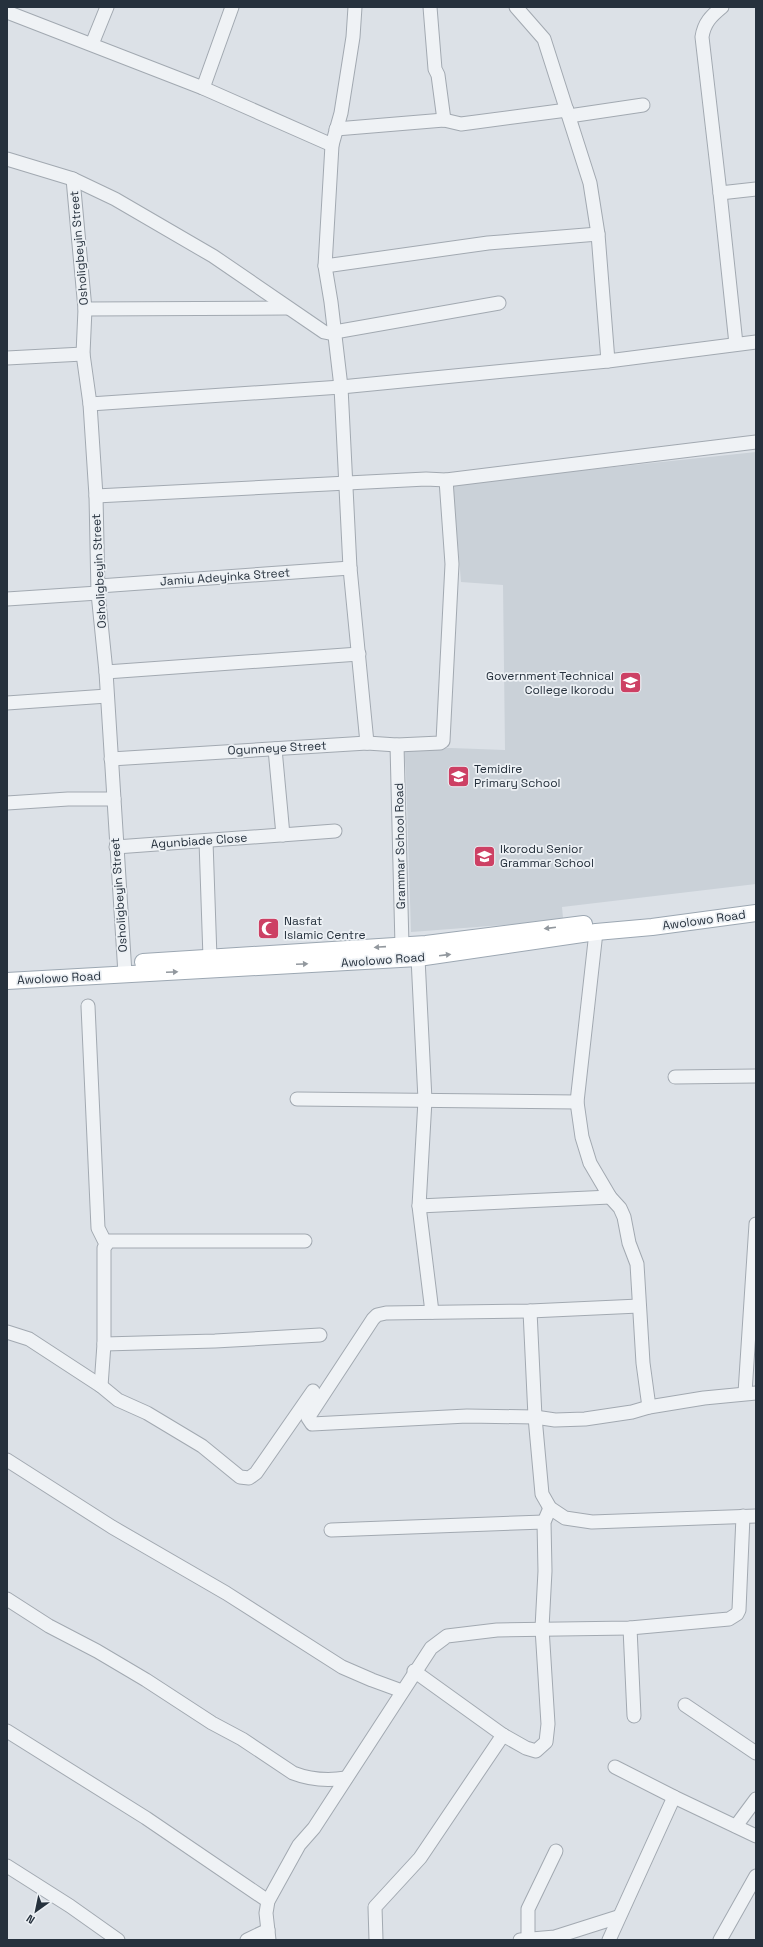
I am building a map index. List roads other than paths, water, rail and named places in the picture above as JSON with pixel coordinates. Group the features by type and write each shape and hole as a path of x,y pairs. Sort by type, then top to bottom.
{"main road":[{"name":"Awolowo Road","path":"7,981 124,969 210,958 402,946 755,913"},
{"name":"Awolowo Road","path":"7,970 124,969 418,958 596,932 630,924"}],"street":[{"path":"92,44 107,7"},
{"path":"202,88 232,7"},
{"path":"355,7 353,37 341,113 332,145 326,266 332,302 341,387 350,568 367,743"},
{"path":"430,7 435,69 438,75 444,120"},
{"path":"516,7 544,39 590,183 598,234 608,361"},
{"path":"722,7 710,17 703,27 702,37 736,344"},
{"path":"7,12 202,88 332,145"},
{"path":"336,129 444,120 461,124 643,104"},
{"path":"7,159 73,179 115,199 213,256 324,332 334,332 499,303"},
{"name":"Osholigbeyin Street","path":"73,179 85,309 83,354 90,404 96,496 98,589 112,758 124,969"},
{"path":"720,193 756,189"},
{"path":"326,266 488,243 598,234"},
{"path":"85,309 287,308"},
{"path":"90,404 341,387 608,361 756,342"},
{"path":"7,358 83,354"},
{"path":"96,496 346,482 426,479 446,480 756,442"},
{"name":"Ogunneye Street","path":"112,758 367,743 397,745 440,743 443,741 452,564 446,480"},
{"name":"Jamiu Adeyinka Street","path":"7,599 98,589 350,568"},
{"path":"106,672 359,654"},
{"path":"7,703 107,696"},
{"name":"Grammar School Road","path":"397,745 402,946"},
{"path":"275,749 282,835"},
{"path":"7,803 68,799 114,799"},
{"name":"Agunbiade Close","path":"116,847 335,831"},
{"path":"206,841 210,958"},
{"path":"596,932 577,1102 582,1137 590,1163 610,1197 622,1212 627,1238 637,1264 643,1363 649,1407"},
{"path":"418,958 424,1100 419,1206 432,1312"},
{"path":"88,1006 98,1228 106,1244 104,1248 104,1344 101,1386"},
{"path":"675,1077 756,1076"},
{"path":"297,1099 577,1102"},
{"path":"419,1206 610,1197"},
{"path":"639,1306 386,1313 377,1315 311,1411 308,1418 312,1424 459,1416 535,1417 555,1420 586,1418 632,1412 649,1407 750,1393 756,1224"},
{"path":"106,1244 109,1242 305,1241"},
{"path":"247,1940 268,1935 266,1913 268,1901 299,1845 314,1828 414,1671 431,1648 447,1636 497,1630 542,1628 630,1628 729,1619 737,1614 739,1610 750,1516 592,1522 565,1518 550,1508 542,1494 535,1417 530,1310"},
{"path":"7,1332 29,1339 101,1386 118,1400 147,1413 202,1446 240,1477 249,1478 256,1473 313,1391"},
{"path":"104,1344 215,1341 320,1335"},
{"path":"7,1460 112,1526 226,1593 342,1667 402,1691"},
{"path":"414,1671 503,1736 526,1748 536,1750 546,1742 548,1724 542,1628 545,1571 544,1522 550,1508"},
{"path":"331,1530 544,1522"},
{"path":"7,1599 49,1626 97,1651 146,1680 212,1723 242,1739 293,1773 302,1777 329,1781 346,1778"},
{"path":"630,1628 634,1716"},
{"path":"685,1705 756,1753"},
{"path":"7,1731 146,1818 268,1901"},
{"path":"376,1940 375,1907 420,1858 503,1736"},
{"path":"615,1767 756,1836"},
{"path":"609,1940 618,1917 674,1797"},
{"path":"736,1826 756,1799"},
{"path":"556,1851 528,1909 524,1939 555,1937 618,1917"},
{"path":"7,1866 70,1906 118,1940"},
{"path":"720,1940 756,1876"}],"place":[{"name":"Government Technical College Ikorodu","path":"630,683"},
{"name":"Temidire Primary School","path":"459,776"},
{"name":"Ikorodu Senior Grammar School","path":"484,856"},
{"name":"Nasfat Islamic Centre","path":"269,928"}]}
